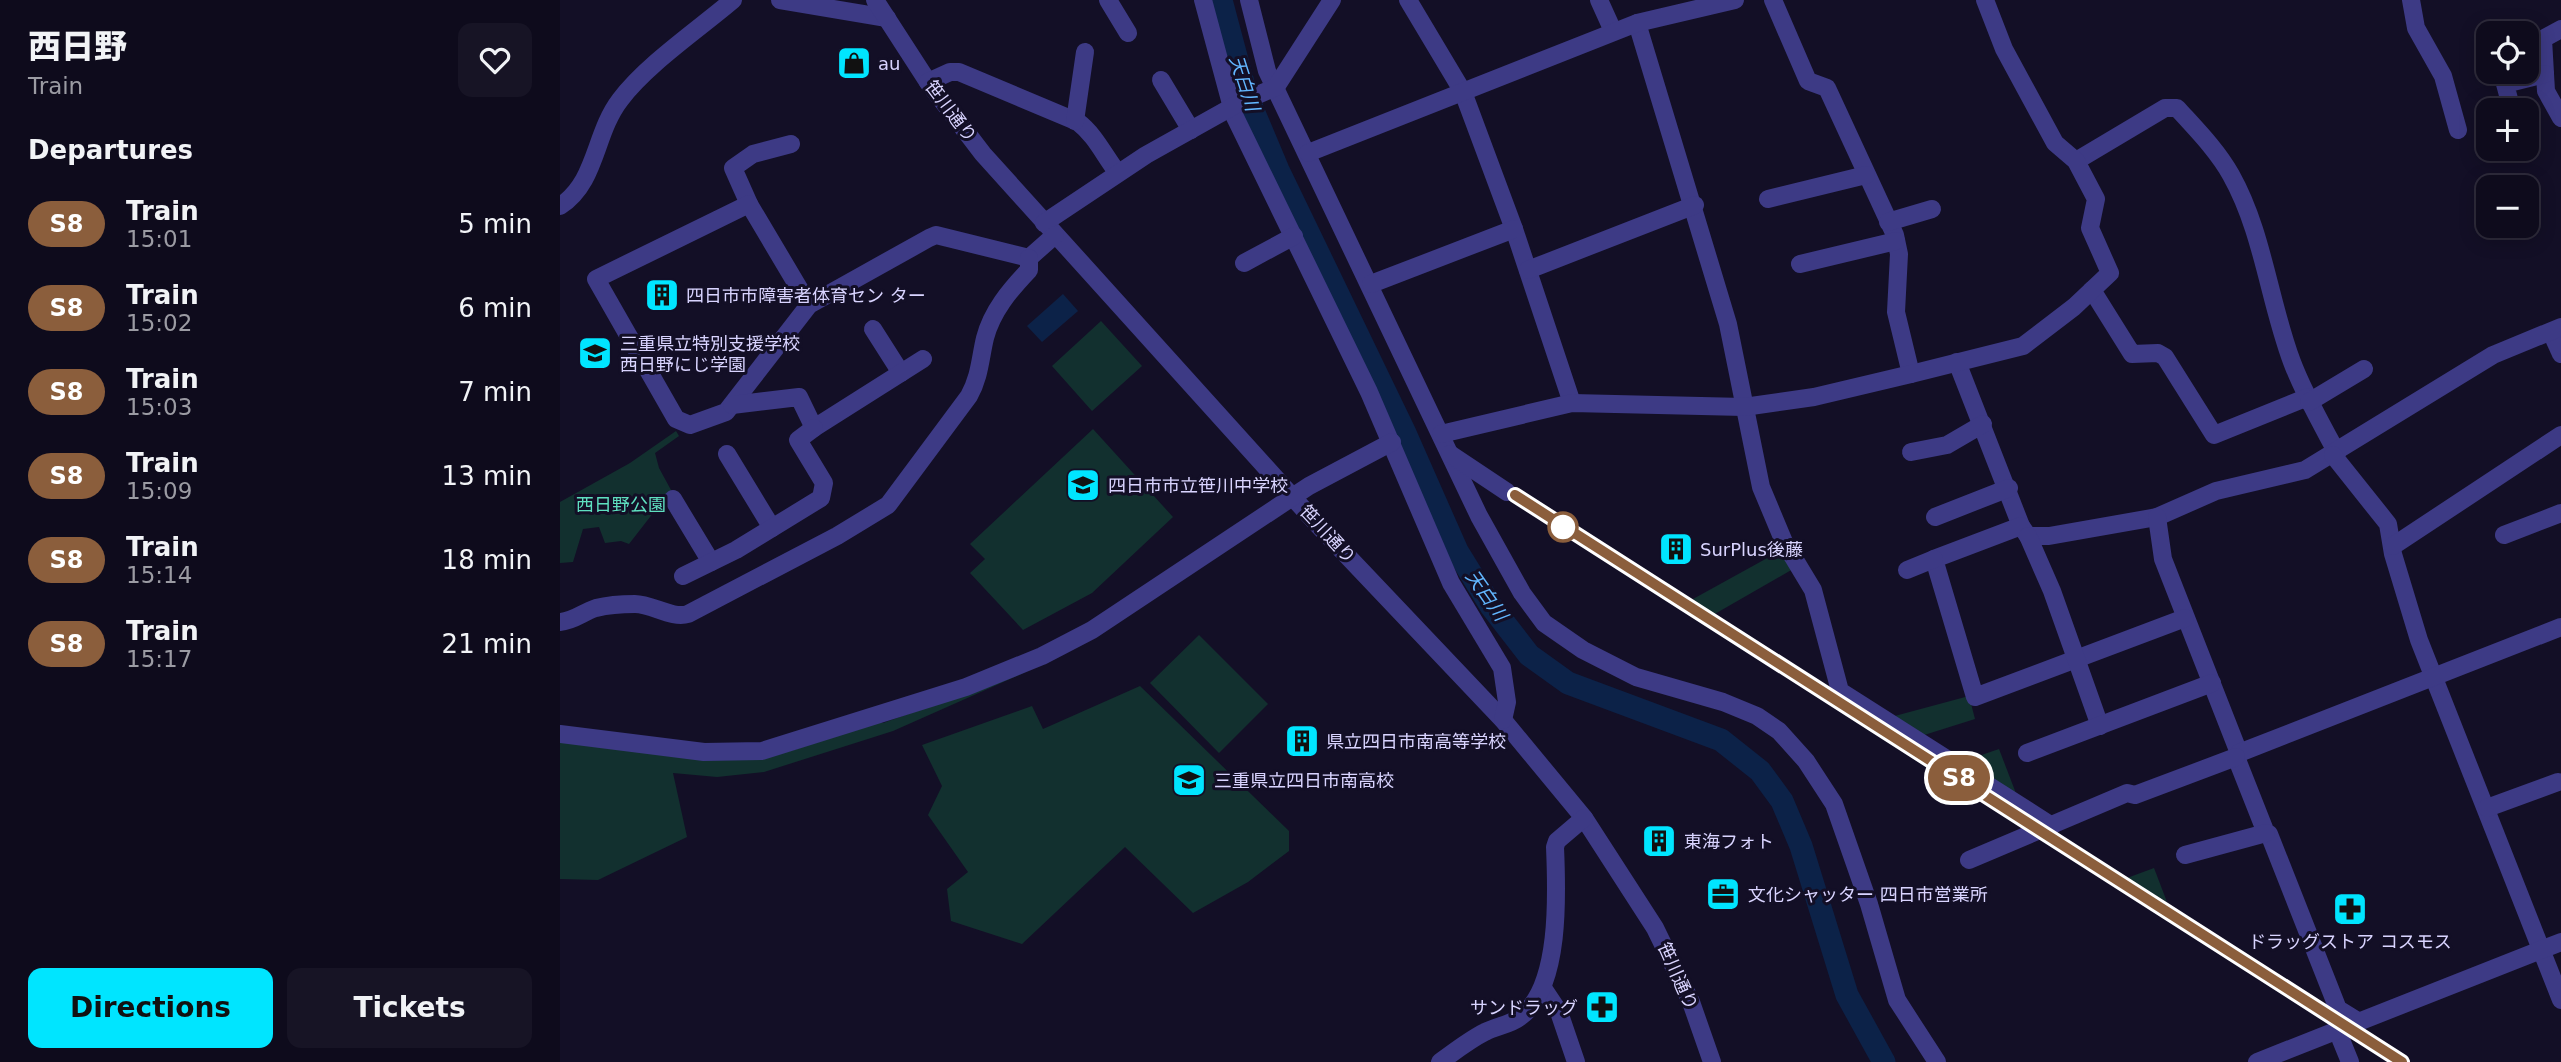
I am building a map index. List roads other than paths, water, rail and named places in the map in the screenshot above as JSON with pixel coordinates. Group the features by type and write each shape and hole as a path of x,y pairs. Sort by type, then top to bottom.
{"street":[{"path":"560,206 569,200 590,172 602,129 620,99 733,0"},
{"path":"780,0 887,18"},
{"name":"笹川通り","path":"875,0 928,82 976,145 1293,497 1503,720 1584,818 1655,928 1691,1002 1712,1062"},
{"path":"1108,0 1128,33"},
{"path":"1203,0 1235,105 1392,442 1451,583 1502,668 1507,702 1503,720"},
{"path":"1249,0 1261,54 1276,87 1450,454 1516,582 1544,623 1583,650 1636,677 1723,702 1757,716 1779,731 1805,761 1834,804 1897,1000 1937,1062"},
{"path":"560,622 572,620 593,609 635,604 657,607 681,616 688,614 837,536 888,505 969,396 979,377 985,337 1004,296 1029,270 1029,258 1050,229 1117,172 1235,105 1276,87 1332,0"},
{"path":"1408,0 1463,92 1514,229 1572,403"},
{"path":"1599,0 1613,32"},
{"path":"1308,153 1637,23 1688,5 1735,0"},
{"path":"1773,0 1808,81 1827,88 1896,241 1899,254 1896,312 1911,374"},
{"path":"1441,435 1572,403 1744,407 1814,397 2023,346 2109,273 2090,228 2096,200 2076,161 2055,143 2004,49 1985,0"},
{"path":"2411,0 2416,28 2443,76 2458,130"},
{"path":"2420,0 2426,26"},
{"path":"1637,23 1695,205 1728,324 1761,488 1784,542 1813,590 1840,691 2052,826"},
{"path":"2561,29 2543,38 2546,91 2561,118"},
{"path":"1075,121 1085,52"},
{"path":"928,82 950,72 959,72 1075,121 1091,132 1094,142 1117,172"},
{"path":"2509,98 2505,84 2545,74"},
{"path":"1160,80 1191,130"},
{"path":"2076,161 2167,101 2178,108 2202,135 2231,176 2263,258 2292,360 2308,399 2335,454 2388,524 2413,622 2561,1000"},
{"path":"791,144 752,154 733,168 749,204 809,305"},
{"path":"1768,199 1866,175"},
{"path":"749,204 596,279 676,419 690,425 726,412 809,305 936,235 1029,258"},
{"path":"1528,270 1695,205"},
{"path":"1888,222 1933,209"},
{"path":"1371,284 1514,229"},
{"path":"1244,263 1294,236"},
{"path":"1800,264 1896,241"},
{"path":"2092,289 2132,354 2158,353 2165,357 2214,435 2308,399 2364,369"},
{"path":"873,329 901,373"},
{"path":"1907,570 2024,531 2049,536 2157,517 2216,491 2292,475 2335,454 2493,355 2556,329 2561,354"},
{"path":"682,576 772,528 821,498 824,483 798,440 923,359"},
{"path":"1957,362 2077,659 2100,726"},
{"path":"732,405 799,397 814,428"},
{"path":"1911,452 1947,445 1983,424"},
{"path":"2393,546 2561,435"},
{"path":"560,734 736,754 798,742 966,687 1042,656 1102,623 1309,486 1392,442"},
{"path":"727,454 772,528"},
{"path":"1450,454 1507,492"},
{"path":"1934,517 2009,488"},
{"path":"673,499 711,562"},
{"path":"2504,535 2561,513"},
{"path":"2157,517 2162,559 2212,683 2266,833 2269,834 2338,1009 2359,1021"},
{"path":"1934,559 1975,696 2185,618"},
{"path":"1969,860 2127,793 2135,795 2561,627"},
{"path":"2028,753 2212,683"},
{"path":"2487,808 2558,782"},
{"path":"1440,1062 1486,1031 1518,1019 1535,1004 1543,988 1555,916 1555,847 1557,841 1584,818"},
{"path":"2185,855 2266,833"},
{"path":"2258,1062 2561,943"},
{"path":"1543,988 1559,1012 1576,1062"},
{"path":"2337,1030 2350,1062"}],"water":[{"path":"1063,294 1078,311 1042,342 1027,326"}],"waterway":[{"name":"天白川","path":"1221,0 1246,94 1278,170 1404,431 1457,551 1491,606 1529,655 1568,683 1721,740 1760,771 1782,801 1801,846 1847,995 1884,1062"}],"railway":[{"path":"1515,495 2402,1062"}],"train":[{"name":"S8","path":"1515,495 2402,1062"}],"place":[{"name":"au","path":"854,63"},
{"name":"四日市市障害者体育セン ター","path":"662,295"},
{"name":"三重県立特別支援学校 西日野にじ学園","path":"595,353"},
{"name":"四日市市立笹川中学校","path":"1083,485"},
{"name":"SurPlus後藤","path":"1676,549"},
{"name":"県立四日市南高等学校","path":"1302,741"},
{"name":"三重県立四日市南高校","path":"1189,780"},
{"name":"東海フォト","path":"1659,841"},
{"name":"文化シャッター 四日市営業所","path":"1723,894"},
{"name":"ドラッグストア コスモス","path":"2350,909"},
{"name":"サンドラッグ","path":"1602,1007"}],"park label":[{"name":"西日野公園","path":"621,504"}]}
